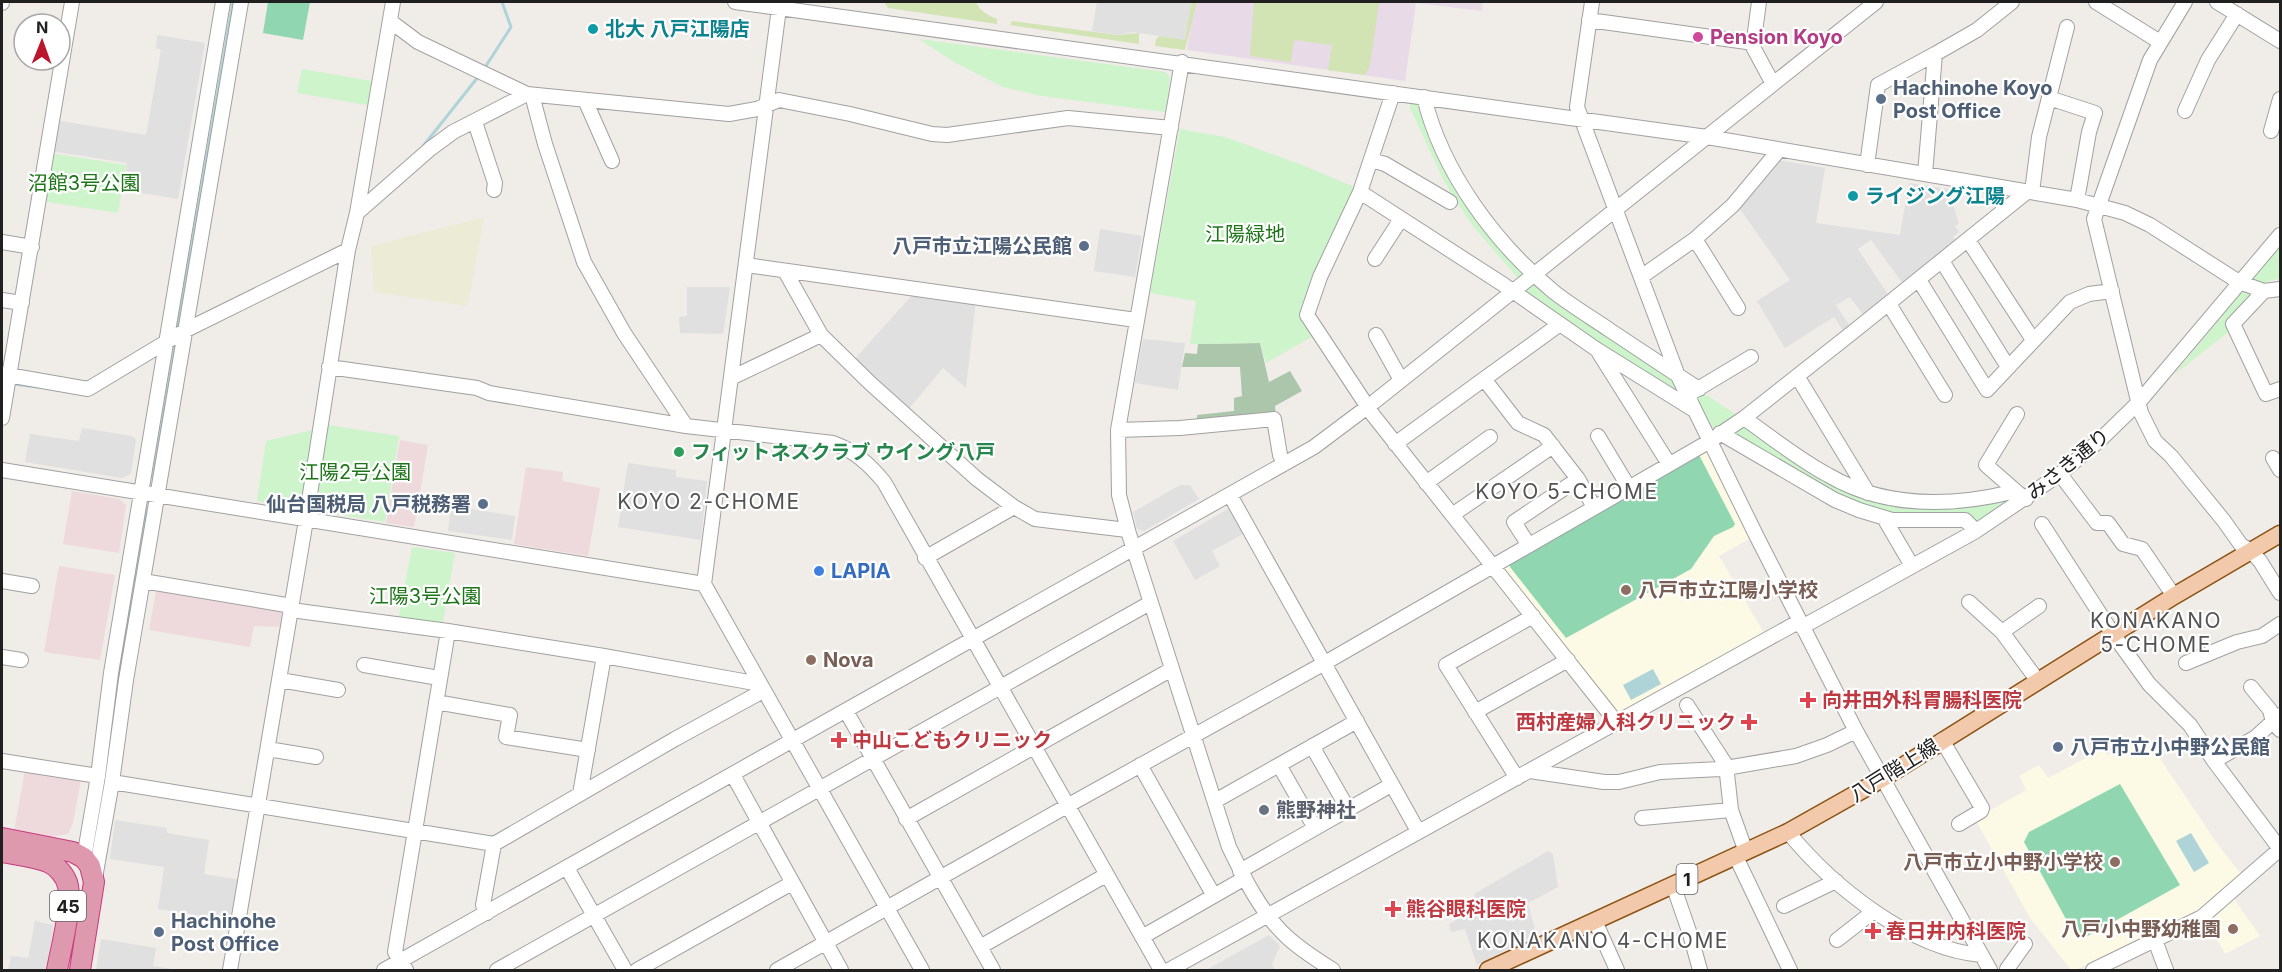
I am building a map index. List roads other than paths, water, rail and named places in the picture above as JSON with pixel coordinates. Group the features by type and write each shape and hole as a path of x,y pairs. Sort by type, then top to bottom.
{"highway":[{"path":"2,838 60,848 84,858"},
{"name":"45","path":"2,852 36,858 59,869 68,885 68,904 57,970"},
{"path":"36,858 62,862 84,858"},
{"name":"45","path":"80,970 94,882 90,867 84,858"},
{"name":"45","path":"66,970 84,858"}],"main road":[{"name":"八戸階上線","path":"1488,970 1788,832 1882,779 2174,596 2280,534"}],"street":[{"path":"2,418 5,375 22,303 72,2"},
{"path":"84,858 98,776 111,673 223,2"},
{"path":"94,882 112,782 126,680 242,2"},
{"path":"230,970 280,680 348,250 357,213 393,2"},
{"path":"735,2 1182,62 1707,137 2077,200 2099,205 2150,225 2239,282 2264,291 2280,289"},
{"path":"1592,2 1577,107 1678,376"},
{"path":"1759,2 1754,47 1773,84"},
{"path":"384,970 403,966 487,913 1314,447 1874,2"},
{"path":"1867,165 1878,85 1977,30 2012,2"},
{"path":"2096,2 2160,42"},
{"path":"2185,2 2150,60 2094,219 2141,413 2155,441 2179,465 2241,545 2250,550 2280,593"},
{"path":"2217,2 2280,41"},
{"path":"779,8 704,584 791,742 922,970"},
{"path":"2185,111 2208,60 2237,14"},
{"path":"1589,20 1754,44"},
{"path":"390,21 418,42 530,94 729,114 778,100 850,114 932,134 947,135 1068,118 1171,128"},
{"path":"777,970 1323,664 1744,418 2030,192 2039,137 2067,27"},
{"path":"1925,174 1935,54"},
{"path":"1182,62 1118,429 1119,495 1127,530 1229,847 1268,915 1286,936 1333,970"},
{"path":"1393,93 1360,192 1320,277 1307,315 1367,407 1395,444 1617,723"},
{"path":"357,213 430,149 453,132 530,94"},
{"path":"530,94 584,262 624,333 686,426"},
{"path":"1424,97 1434,133 1470,197 1502,240 1534,274 1556,293 1678,376 1693,392 1694,410"},
{"path":"2049,98 2095,113 2089,132 2077,200"},
{"path":"2271,131 2280,99"},
{"path":"585,100 612,161"},
{"path":"475,122 495,183 494,190"},
{"path":"1641,277 1695,239 1733,205 1779,150"},
{"path":"1371,160 1385,164 1450,202"},
{"path":"1360,192 1513,291 1596,349 1694,410 1715,437 1801,624 1856,731 1990,970"},
{"path":"1375,259 1401,219"},
{"name":"みさき通り","path":"1169,970 1418,831 1976,531 2022,496 2060,474 2100,440 2139,402 2280,235"},
{"path":"1695,239 1738,308"},
{"path":"1968,240 2033,340"},
{"path":"2,242 32,247"},
{"path":"5,375 88,388 186,330 348,250"},
{"path":"1942,261 2008,367"},
{"path":"746,265 1136,320"},
{"path":"785,271 821,335 870,383 977,479 1014,507 1035,519 1127,530"},
{"path":"1919,280 1987,390 2070,302 2089,294 2112,291"},
{"path":"2264,291 2233,324 2266,394 2280,389"},
{"path":"2,300 22,303"},
{"path":"1889,303 1945,396"},
{"path":"1395,444 1560,324"},
{"path":"731,378 821,335"},
{"path":"1376,335 1401,380"},
{"path":"1596,349 1668,464"},
{"path":"1693,392 1751,357"},
{"path":"329,367 477,388 489,393 686,426 833,443 845,447 863,459 884,482 1161,970"},
{"path":"1797,376 1868,493"},
{"path":"1484,379 1518,423 1544,435 1578,478 1594,507"},
{"path":"2017,414 1986,465 2022,496"},
{"path":"1744,418 1828,476 1868,493 1902,501 1922,502 1964,502 2012,492 2022,496"},
{"path":"1118,429 1180,428 1274,419 1280,455 1284,464"},
{"path":"1598,436 1628,486"},
{"path":"1426,483 1490,437"},
{"path":"1715,437 1836,500 1884,518 1913,521 1965,520 1976,531"},
{"path":"1452,515 1553,446"},
{"path":"2,470 704,584"},
{"path":"2060,474 2097,523 2108,523 2123,544 2142,549 2174,596"},
{"path":"1528,544 1514,522 1578,478"},
{"path":"1230,495 1418,831"},
{"path":"926,558 1014,507"},
{"path":"1884,518 1912,566"},
{"path":"2042,524 2113,634 2149,684 2190,725 2280,849 2202,917 2093,970"},
{"path":"2,581 32,586"},
{"path":"143,581 291,608 604,656 761,688"},
{"path":"1970,602 2002,632 2038,681"},
{"path":"497,970 595,917 999,686 1150,603"},
{"path":"2002,632 2039,606"},
{"path":"1517,778 1446,665 1533,616"},
{"path":"2186,663 2237,642 2262,636 2280,624"},
{"path":"403,966 395,952 448,631"},
{"path":"580,794 604,656"},
{"path":"2,657 21,660"},
{"path":"1475,712 1568,660"},
{"path":"364,665 439,678"},
{"path":"906,819 1172,669"},
{"path":"280,680 338,690"},
{"path":"2214,761 2278,722 2251,687"},
{"path":"112,782 259,804 494,844 761,688"},
{"path":"436,702 510,715 506,737 588,750"},
{"path":"1688,705 1726,768 1731,810 1741,854 1790,970"},
{"path":"846,711 993,970"},
{"path":"1215,801 1357,721"},
{"path":"1530,771 1604,782 1619,782 1660,772 1726,768 1796,756 1856,731"},
{"path":"1942,740 1982,808 1981,811 1959,824"},
{"path":"1312,746 1348,809"},
{"path":"268,749 316,757"},
{"path":"84,858 93,845 104,786 116,755"},
{"path":"2,760 98,776"},
{"path":"1140,765 1214,896"},
{"path":"1279,765 1315,828"},
{"path":"733,775 841,970"},
{"path":"1142,937 1214,896 1243,874 1315,828 1391,785"},
{"path":"1642,818 1731,810"},
{"path":"60,848 78,843 84,837 89,825"},
{"path":"1788,832 1802,850 1874,911 1910,932 1942,946 1964,953 1981,955"},
{"path":"487,913 483,905 494,844"},
{"path":"567,868 625,970"},
{"path":"980,947 1106,875"},
{"path":"1784,906 1836,881"},
{"path":"637,970 792,883"},
{"path":"1673,885 1700,970"},
{"path":"1837,939 1874,911"},
{"path":"1595,921 1617,970"},
{"path":"2155,940 2166,970"},
{"path":"2007,970 2025,944"}],"water":[{"path":"1653,669 1661,684 1631,700 1623,685"},
{"path":"2191,833 2209,863 2194,872 2176,841"}],"waterway":[{"path":"178,327 233,2"},
{"path":"484,69 511,27 502,2"},
{"path":"424,145 478,77"},
{"path":"153,478 176,341"},
{"path":"13,384 38,387"},
{"path":"116,695 147,510"}],"place":[{"name":"北大 八戸江陽店","path":"593,29"},
{"name":"Pension Koyo","path":"1698,37"},
{"name":"Hachinohe Koyo Post Office","path":"1881,99"},
{"name":"ライジング江陽","path":"1853,196"},
{"name":"八戸市立江陽公民館","path":"1084,246"},
{"name":"フィットネスクラブ ウイング八戸","path":"679,452"},
{"name":"仙台国税局 八戸税務署","path":"483,504"},
{"name":"LAPIA","path":"819,571"},
{"name":"八戸市立江陽小学校","path":"1626,590"},
{"name":"Nova","path":"811,660"},
{"name":"向井田外科胃腸科医院","path":"1808,700"},
{"name":"西村産婦人科クリニック","path":"1749,722"},
{"name":"中山こどもクリニック","path":"839,740"},
{"name":"八戸市立小中野公民館","path":"2058,747"},
{"name":"熊野神社","path":"1264,810"},
{"name":"八戸市立小中野小学校","path":"2115,862"},
{"name":"熊谷眼科医院","path":"1393,909"},
{"name":"八戸小中野幼稚園","path":"2233,929"},
{"name":"春日井内科医院","path":"1873,931"},
{"name":"Hachinohe Post Office","path":"159,932"}],"district":[{"name":"KOYO 5-CHOME","path":"1567,491"},
{"name":"KOYO 2-CHOME","path":"709,501"},
{"name":"KONAKANO 5-CHOME","path":"2156,632"},
{"name":"KONAKANO 4-CHOME","path":"1603,940"}],"park label":[{"name":"沼館3号公園","path":"84,183"},
{"name":"江陽緑地","path":"1245,234"},
{"name":"江陽2号公園","path":"355,472"},
{"name":"江陽3号公園","path":"425,596"}]}
